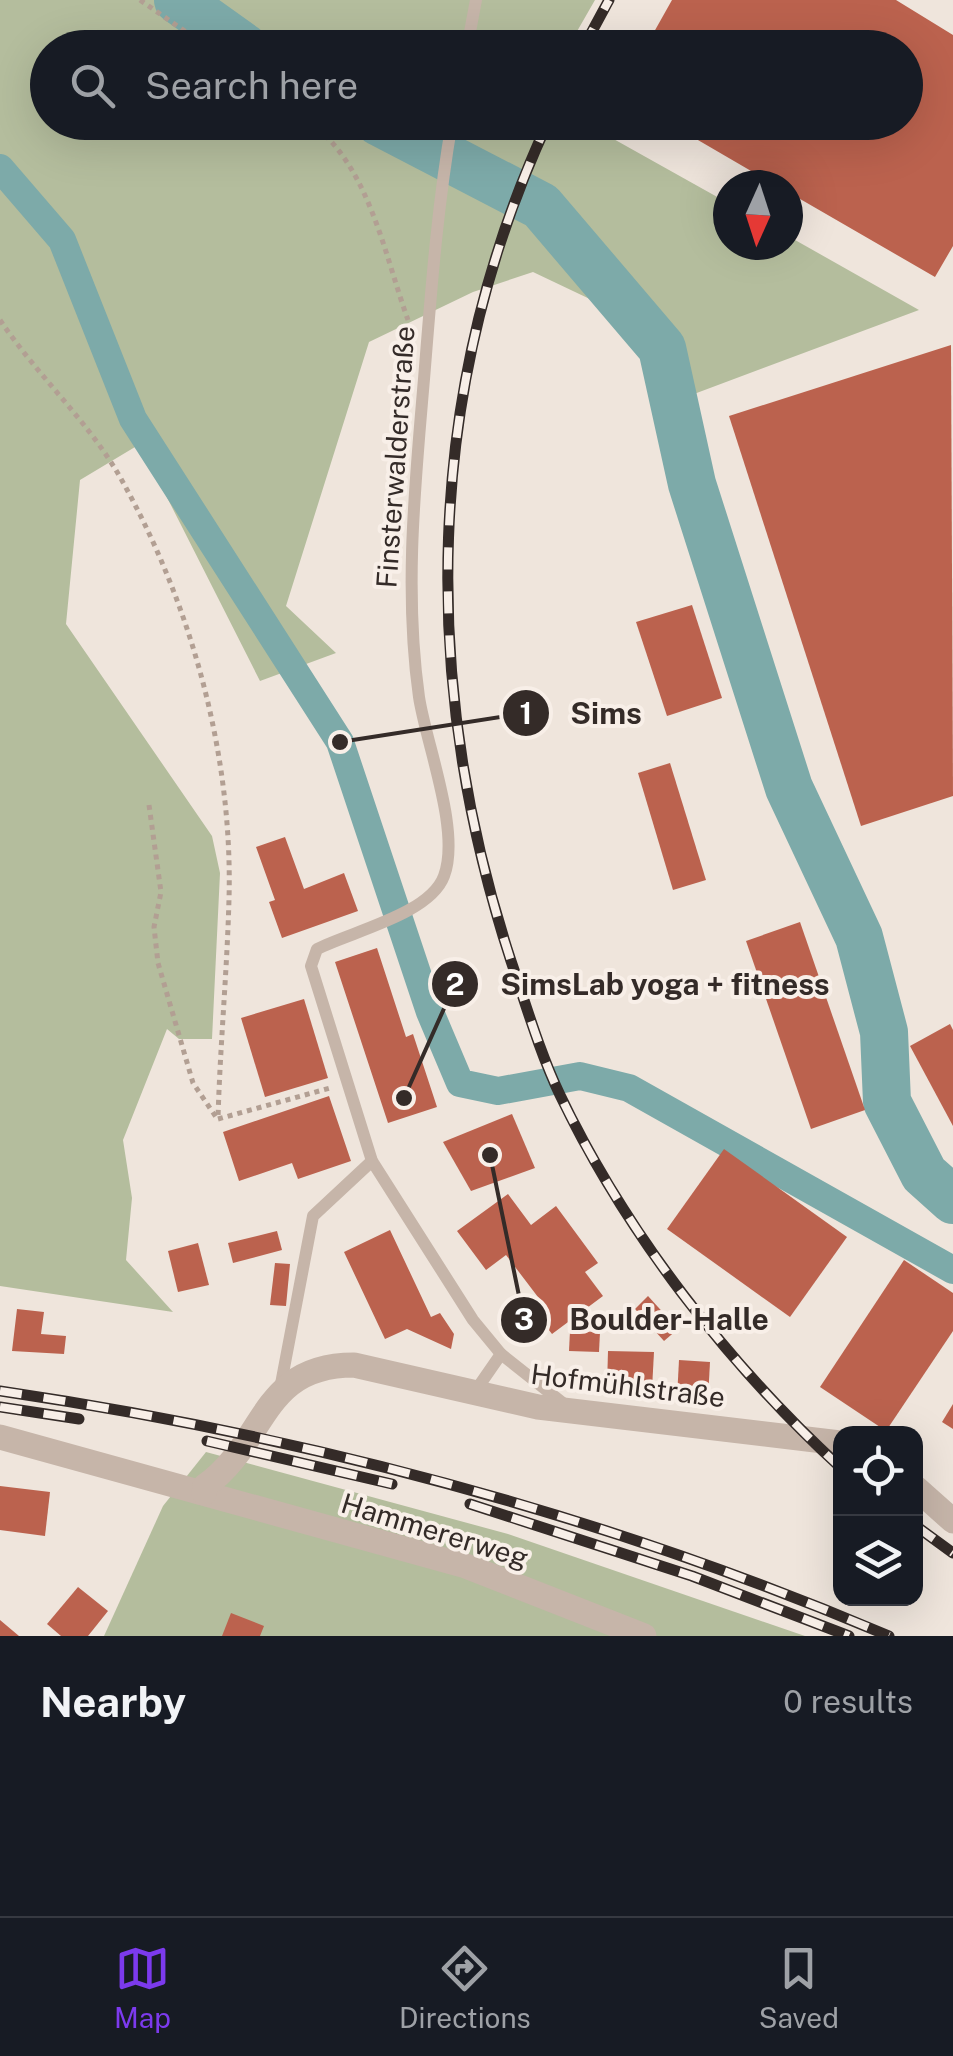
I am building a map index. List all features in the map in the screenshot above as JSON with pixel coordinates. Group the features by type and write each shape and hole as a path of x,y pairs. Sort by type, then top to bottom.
{"street":[{"name":"Hofmühlstraße","path":"204,1494 204,1486 225,1468 280,1391 306,1372 328,1365 354,1365 474,1393 571,1410 833,1442"},
{"path":"0,1437 204,1494"},
{"name":"Hammererweg","path":"204,1494 466,1566 644,1636"},
{"path":"923,1494 953,1521"}],"lane":[{"path":"470,30 476,0"},
{"name":"Finsterwalderstraße","path":"449,140 436,212 409,588 420,699 442,794 447,865 443,881 418,910 380,920 316,949 311,966 372,1161 438,1270 501,1354 571,1410"},
{"path":"280,1391 313,1216 372,1161"},
{"path":"474,1393 501,1354"}],"path":[{"path":"140,0 183,30"},
{"path":"327,140 350,164 367,199 425,365"},
{"path":"0,320 119,475 170,583 194,645 227,828 229,898 218,1119"},
{"path":"149,805 160,892 154,927 158,963 194,1083 218,1119"},
{"path":"218,1119 346,1083"}],"green space":[{"path":"0,0 595,0 578,30 30,30 30,140 615,140 713,195 713,260 803,260 803,244 919,310 694,394 594,301 533,272 473,292 369,342 286,606 336,653 260,681 140,444 80,480 66,624 212,836 220,873 212,1039 179,1039 167,1029 123,1140 132,1198 126,1260 173,1312 0,1286"},
{"path":"206,1452 508,1534 805,1636 104,1636 163,1506"}],"building":[{"path":"672,0 896,0 953,35 953,246 935,277 803,201 803,170 749,170 698,140 923,140 923,30 655,30"},
{"path":"951,345 953,796 861,826 729,416"},
{"path":"692,605 722,698 667,716 636,622"},
{"path":"670,763 706,880 673,890 638,773"},
{"path":"285,837 304,889 344,873 358,911 282,938 269,902 275,900 256,847"},
{"path":"800,922 865,1110 811,1129 746,941"},
{"path":"377,948 406,1037 413,1034 437,1107 388,1123 335,962"},
{"path":"304,999 328,1078 265,1097 241,1018"},
{"path":"950,1024 953,1030 953,1126 910,1046"},
{"path":"329,1096 351,1161 298,1179 292,1163 239,1181 223,1132"},
{"path":"512,1114 535,1168 471,1191 443,1142"},
{"path":"724,1149 847,1237 790,1317 667,1229"},
{"path":"508,1194 531,1225 556,1206 598,1263 585,1272 603,1296 552,1334 532,1308 541,1301 506,1255 486,1270 457,1231"},
{"path":"390,1230 431,1317 440,1313 454,1334 451,1349 407,1329 385,1339 344,1252"},
{"path":"277,1231 282,1250 233,1263 228,1243"},
{"path":"198,1243 209,1285 178,1292 168,1251"},
{"path":"904,1260 953,1293 953,1331 889,1426 878,1426 820,1387"},
{"path":"275,1263 290,1264 286,1306 270,1305"},
{"path":"648,1296 678,1329 664,1341 635,1309"},
{"path":"17,1309 44,1312 41,1334 66,1336 64,1354 12,1351"},
{"path":"570,1331 600,1332 599,1352 569,1351"},
{"path":"608,1351 654,1352 652,1389 607,1387"},
{"path":"679,1360 710,1362 708,1399 677,1398"},
{"path":"953,1404 953,1429 942,1422"},
{"path":"0,1486 50,1492 45,1536 0,1530"},
{"path":"78,1587 108,1611 88,1636 61,1636 47,1624"},
{"path":"231,1613 264,1626 260,1636 222,1636"},
{"path":"0,1620 19,1636 0,1636"}],"waterway":[{"path":"178,0 220,30"},
{"path":"414,140 541,206 662,348 692,484 789,788 859,937 884,1032 887,1102 924,1174 953,1200"},
{"path":"0,168 62,240 133,419 340,742 430,1012 460,1083 498,1091 580,1076 629,1088 953,1270"}],"railway":[{"path":"593,30 609,0"},
{"path":"541,140 507,224 477,327 457,432 448,538 450,644 461,750 481,856 546,1063 586,1146 683,1294 758,1385 833,1460"},
{"path":"0,1391 228,1431 452,1485 673,1553 889,1636"},
{"path":"0,1407 79,1419"},
{"path":"207,1441 392,1484"},
{"path":"470,1504 692,1576 849,1636"},
{"path":"923,1531 953,1553"}],"place":[{"name":"Sims","path":"340,742"},
{"name":"SimsLab yoga + fitness","path":"404,1098"},
{"name":"Boulder-Halle","path":"490,1155"}]}
